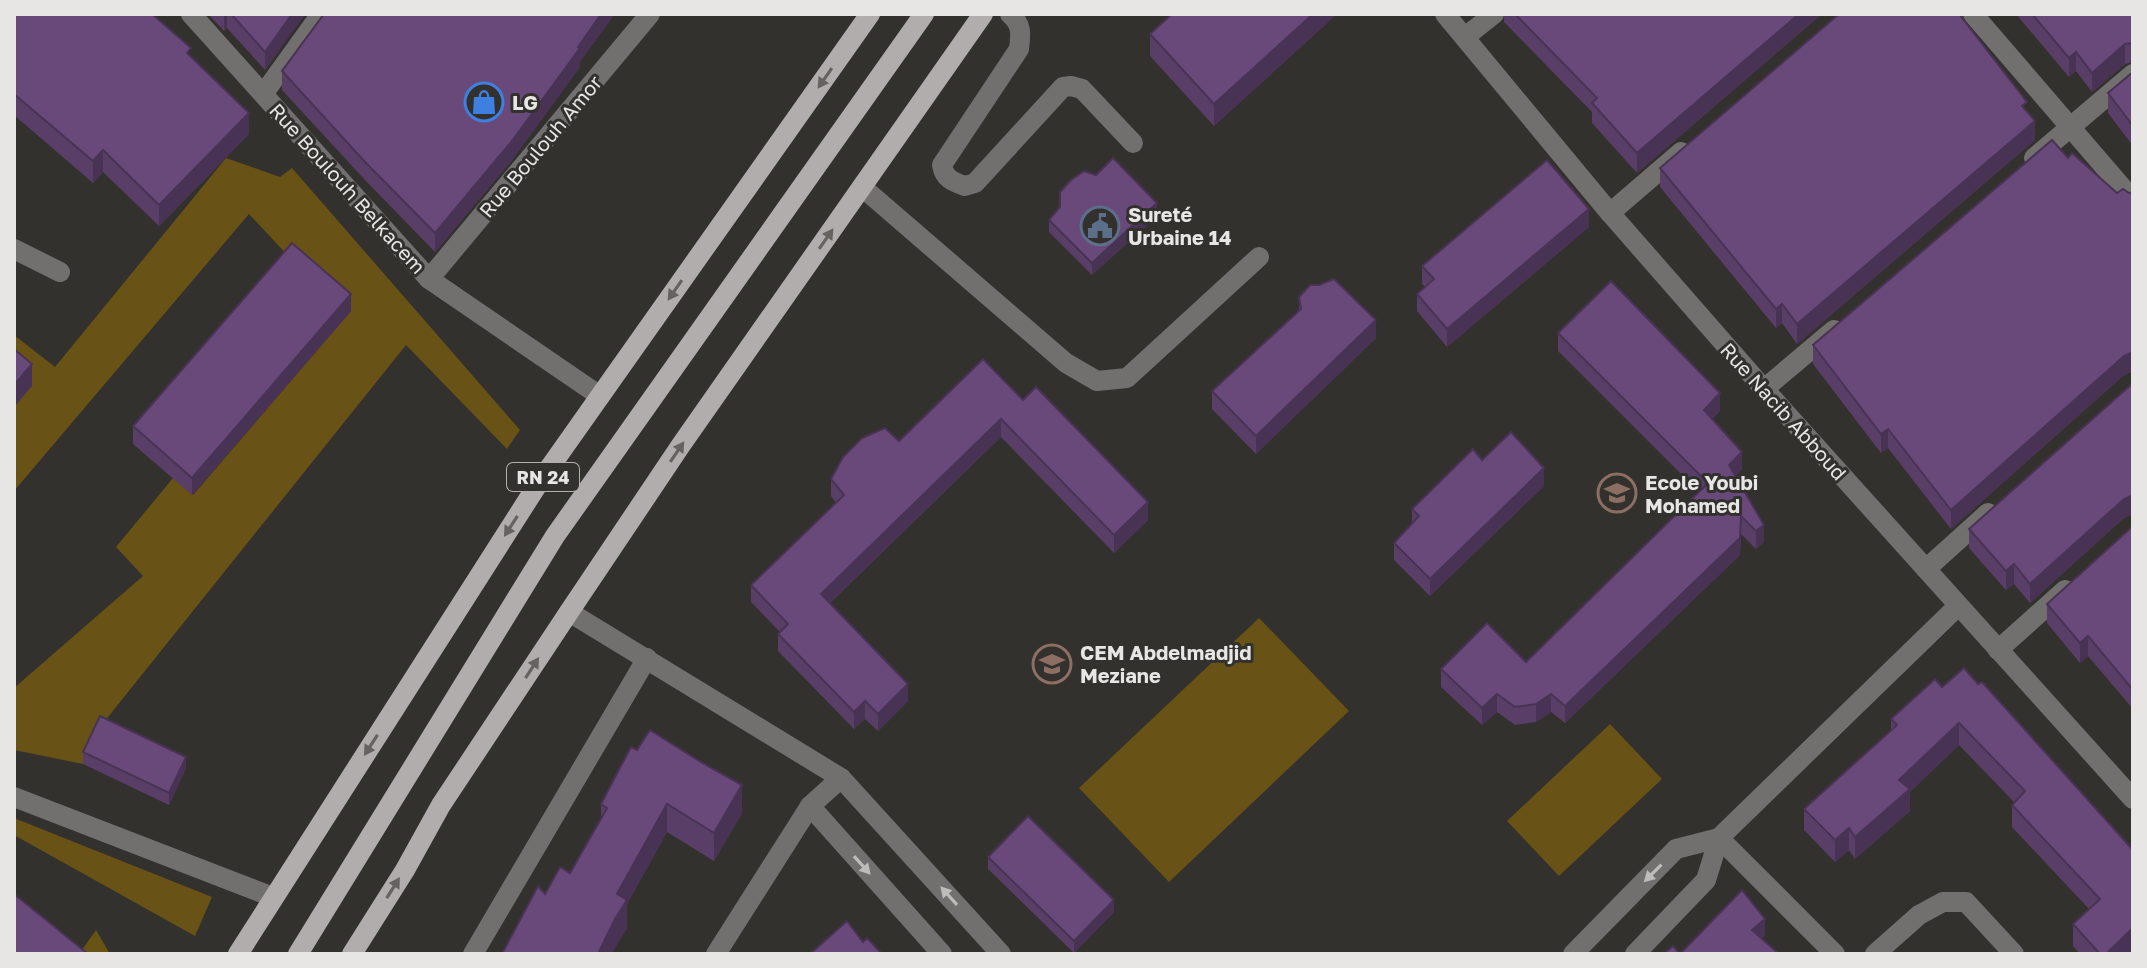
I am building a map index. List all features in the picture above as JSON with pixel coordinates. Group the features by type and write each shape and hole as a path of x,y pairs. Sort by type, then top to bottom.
{"main road":[{"name":"RN 24","path":"238,954 538,484 870,14"},
{"name":"RN 24","path":"298,954 555,536 924,14"},
{"path":"352,954 405,870 441,805 681,445 983,14"}],"street":[{"name":"Rue Boulouh Belkacem","path":"191,14 429,279 600,396"},
{"path":"264,93 321,14"},
{"name":"Rue Boulouh Amor","path":"429,279 650,14"},
{"path":"1010,14 1022,30 1019,49 942,165 943,173 949,180 965,186 975,183 1063,87 1082,89 1133,143"},
{"name":"Rue Nacib Abboud","path":"1445,14 1610,213 1764,389 2133,799"},
{"path":"1465,37 1494,14"},
{"path":"1973,14 2133,200"},
{"path":"2023,168 2133,74"},
{"path":"1610,213 1691,143"},
{"path":"862,187 1066,363 1097,381 1127,378 1259,257"},
{"path":"14,249 60,272"},
{"path":"1764,389 1846,319"},
{"path":"1926,569 2006,498"},
{"path":"1998,650 2077,579"},
{"path":"1635,954 1706,880 1719,838 1958,606"},
{"path":"569,612 841,778 1001,954"},
{"path":"473,954 647,658"},
{"path":"716,954 810,806 841,778"},
{"path":"14,797 273,897"},
{"path":"810,806 942,954"},
{"path":"1573,954 1676,849 1719,838"},
{"path":"1719,838 1835,954"},
{"path":"1875,954 1919,915 1943,902 1966,902 2014,954"}],"shaded area":[{"path":"226,158 280,177 292,168 520,430 507,449 406,345 100,727 83,764 14,750 14,688 143,576 116,547 173,478 193,495 351,311 292,260 249,214 14,491 14,335 55,367"},
{"path":"1259,618 1349,711 1169,882 1079,788"},
{"path":"1610,724 1662,779 1559,876 1507,821"},
{"path":"14,818 212,897 195,936 14,835"},
{"path":"96,930 110,954 79,954"}],"building":[{"path":"14,14 152,14 191,48 187,53 249,113 159,205 103,150 93,161 14,94"},
{"path":"231,14 292,14 265,52"},
{"path":"324,14 601,14 512,141 435,233 282,71"},
{"path":"1172,14 1313,14 1214,104 1150,34"},
{"path":"1515,14 1799,14 1637,153 1592,103 1597,98"},
{"path":"1839,14 1959,14 2027,102 2022,106 2035,121 1797,324 1782,304 1776,309 1660,168"},
{"path":"2032,14 2133,14 2133,43 2125,44 2092,73 2076,52 2069,58"},
{"path":"2133,72 2133,126 2108,93"},
{"path":"2052,140 2068,158 2072,153 2117,193 2123,189 2133,192 2133,353 2124,356 1951,510 1888,429 1881,434 1813,345"},
{"name":"Sureté Urbaine 14","path":"1113,158 1157,203 1092,263 1049,220 1060,207 1060,192 1071,180 1084,171 1096,175"},
{"path":"1547,160 1589,209 1447,329 1417,294 1434,279 1422,266"},
{"path":"292,243 351,294 192,478 133,426"},
{"path":"1334,279 1376,320 1256,436 1212,391 1301,309 1299,297 1310,285"},
{"path":"1611,281 1720,393 1704,410 1742,452 1729,465 1764,525 1756,531 1741,516 1740,538 1565,706 1551,694 1536,704 1515,707 1497,694 1482,708 1441,669 1487,623 1526,662 1708,483 1558,333"},
{"path":"14,349 32,364 14,385"},
{"path":"983,359 1023,400 1036,387 1148,502 1114,535 1001,419 821,594 908,684 878,714 865,701 854,712 778,634 788,624 751,585 844,495 831,479 843,457 862,438 885,428 899,441"},
{"path":"2133,383 2133,496 2124,499 2030,584 2014,564 2006,571 1969,529"},
{"path":"1511,432 1544,468 1430,579 1394,543 1419,516 1412,509 1473,449 1482,460"},
{"path":"2133,526 2133,690 2088,636 2080,643 2047,604"},
{"path":"1964,668 1978,684 1982,682 2133,850 2133,928 2106,954 2100,954 2073,924 2100,899 2012,805 2025,791 1959,723 1899,780 1910,789 1855,837 1849,828 1835,840 1804,809 1897,725 1891,719 1935,679 1942,687"},
{"path":"100,716 186,757 169,793 83,752"},
{"path":"650,730 742,785 714,833 667,804 617,894 627,900 598,954 502,954 538,886 545,894 560,867 570,873 607,808 601,804 631,747 637,750"},
{"path":"1028,816 1114,900 1074,941 988,857"},
{"path":"1742,890 1765,919 1752,930 1779,954 1680,954"},
{"path":"14,894 88,954 14,954"},
{"path":"847,921 863,942 867,938 882,954 810,954"},
{"path":"1673,946 1680,954 1664,954"}],"place":[{"name":"LG","path":"484,102"},
{"name":"Sureté Urbaine 14","path":"1100,226"},
{"name":"Ecole Youbi Mohamed","path":"1617,493"},
{"name":"CEM Abdelmadjid Meziane","path":"1052,664"}]}
